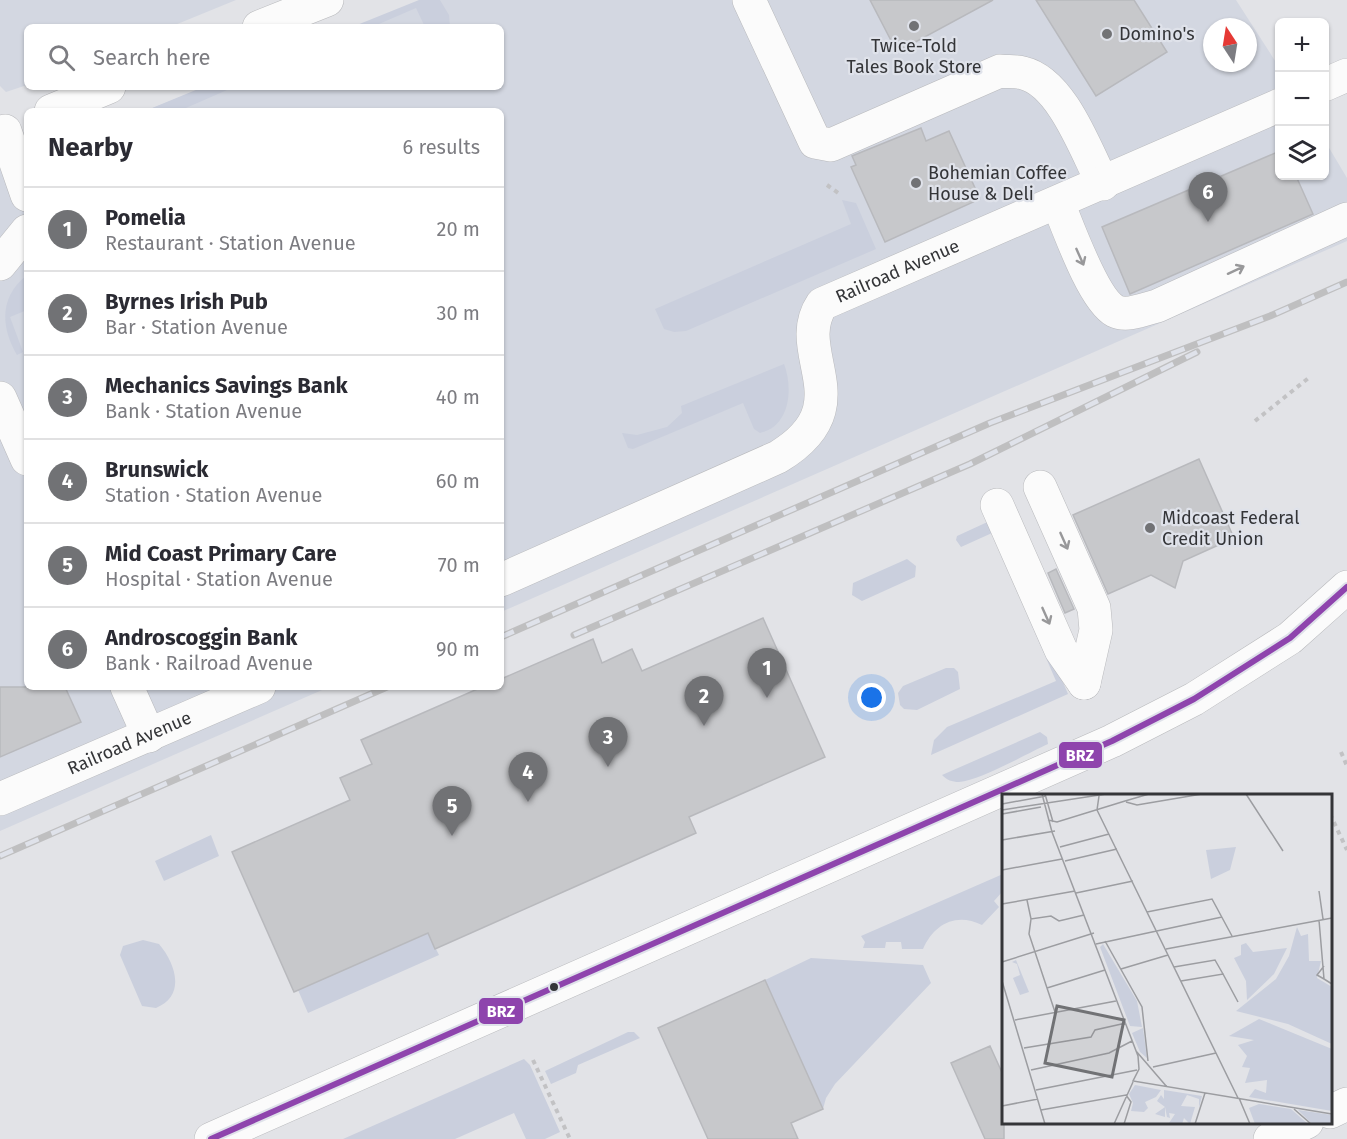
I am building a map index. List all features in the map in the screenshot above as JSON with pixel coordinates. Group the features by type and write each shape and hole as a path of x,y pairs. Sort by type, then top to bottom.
{"street":[{"path":"267,24 327,0"},
{"path":"749,0 807,129 815,141 831,145 1000,71 1023,73 1039,81 1053,92 1102,184"},
{"path":"1329,83 1347,75"},
{"path":"58,108 102,90"},
{"name":"Railroad Avenue","path":"504,579 778,458 796,446 808,434 821,403 823,390 813,329 815,314 822,304 1275,107"},
{"path":"11,128 24,182"},
{"path":"1058,202 1095,287 1105,302 1116,312 1134,312 1157,306 1347,219"},
{"path":"0,264 24,235"},
{"path":"0,398 24,452"},
{"path":"1019,496 1094,608 1096,630 1088,669 1061,650 1019,496"},
{"path":"211,1139 1112,741 1194,699 1290,638 1347,587"},
{"path":"128,690 149,736"},
{"name":"Railroad Avenue","path":"0,799 252,690"},
{"path":"1332,1111 1347,1104"},
{"path":"1270,1139 1303,1124"}],"path":[{"path":"1255,421 1311,376"},
{"path":"1341,752 1347,766"},
{"path":"1332,818 1347,850"},
{"path":"533,1060 570,1139"}],"shaded area":[{"path":"0,0 236,0 177,24 24,24 24,86 6,92 0,86"},
{"path":"419,0 440,0 449,15 450,24 424,24 416,8 379,24 359,24"},
{"path":"422,0 1236,0 1248,18 1203,18 1203,72 1257,72 1257,33 1275,61 1275,180 1329,180 1329,148 1347,178 1347,241 504,611 504,108 152,108 198,90 504,90 504,24 362,24"},
{"path":"196,90 227,90 186,108 152,108"},
{"path":"24,159 24,690 322,690 0,831 0,169"},
{"path":"842,200 856,203 876,249 686,331 674,332 664,329 655,309 851,224"},
{"path":"24,278 24,311 10,317 23,352 17,355 8,333 6,312 7,302 18,283"},
{"path":"784,364 789,394 787,404 784,414 770,429 760,433 754,429 743,403 633,449 628,448 622,433 637,435 667,427 682,413 681,406"},
{"path":"994,519 1068,694 931,755 934,740 947,727 1056,681 992,533 961,547 956,540 957,536"},
{"path":"907,559 916,566 915,577 862,601 852,595 853,583"},
{"path":"946,668 954,668 958,672 960,689 917,710 904,709 900,705 898,693 903,686"},
{"path":"1040,732 1047,737 1048,744 991,772 959,782 954,782 942,775"},
{"path":"211,835 219,856 164,881 155,861"},
{"path":"1002,874 1002,892 994,901 999,907 982,925 963,920 947,923 933,933 923,949 902,949 901,942 886,942 885,948 863,948 865,942 861,936"},
{"path":"428,933 439,955 308,1013 298,990"},
{"path":"143,940 159,944 170,961 175,979 172,996 156,1008 142,1006 120,955 123,946"},
{"path":"811,958 923,965 931,983 835,1084 826,1098 823,1109 765,980"},
{"path":"628,1032 634,1032 640,1038 578,1065 576,1073 551,1084 545,1071"},
{"path":"524,1059 530,1065 560,1132 545,1139 526,1139 514,1113 455,1139 343,1139"}],"building":[{"name":"Twice-Told Tales Book Store","path":"870,0 993,0 897,52"},
{"name":"Domino's","path":"1036,0 1134,0 1167,52 1096,96"},
{"name":"Bohemian Coffee House & Deli","path":"921,128 926,141 949,131 980,199 885,242 851,167 856,165 852,156"},
{"path":"1275,153 1275,180 1298,180 1313,214 1130,294 1102,227"},
{"name":"Midcoast Federal Credit Union","path":"1199,459 1234,538 1183,561 1175,588 1151,575 1108,594 1073,515"},
{"path":"1056,569 1074,609 1065,613 1048,573"},
{"path":"763,618 825,757 689,817 696,833 435,949 428,933 294,992 232,852 350,800 340,778 372,764 361,740 475,690 504,690 504,678 593,639 602,663 632,649 642,671"},
{"path":"0,687 24,687 24,690 66,690 81,722 0,757"},
{"path":"765,980 823,1109 791,1123 798,1139 708,1139 658,1028"},
{"path":"990,1046 1002,1073 1004,1139 985,1139 951,1063"}],"railway":[{"path":"504,636 990,423 1270,316 1347,282"},
{"path":"574,635 970,464 1197,352"},
{"path":"0,856 380,690"}],"transit line":[{"name":"BRZ","path":"211,1139 1112,741 1194,699 1290,638 1347,587"}],"place":[{"name":"Twice-Told Tales Book Store","path":"914,26"},
{"name":"Domino's","path":"1107,34"},
{"name":"Bohemian Coffee House & Deli","path":"916,183"},
{"name":"Androscoggin Bank","path":"1208,222"},
{"name":"Midcoast Federal Credit Union","path":"1150,528"},
{"name":"Pomelia","path":"767,698"},
{"name":"Byrnes Irish Pub","path":"704,726"},
{"name":"Mechanics Savings Bank","path":"608,767"},
{"name":"Brunswick","path":"528,802"},
{"name":"Mid Coast Primary Care","path":"452,836"}]}
